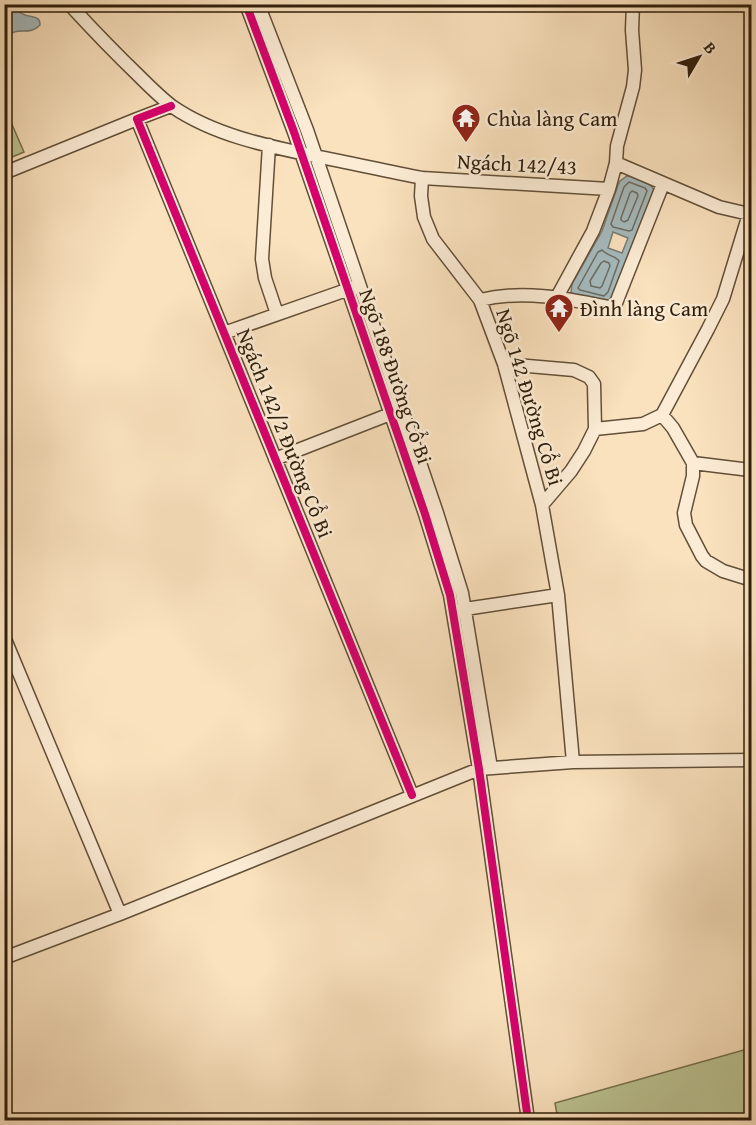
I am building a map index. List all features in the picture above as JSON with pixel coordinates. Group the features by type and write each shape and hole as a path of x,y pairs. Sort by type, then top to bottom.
{"street":[{"path":"69,4 110,48 171,106 195,120 268,146 422,178"},
{"name":"Ngõ 188 Đường Cổ Bi","path":"246,4 353,287 396,411 439,520 462,593 459,611 485,768 528,1120"},
{"name":"Ngõ 188 Đường Cổ Bi","path":"258,4 307,130 353,287"},
{"path":"557,297 593,231 616,163 617,146 633,87 635,70 633,4"},
{"path":"4,173 171,106"},
{"name":"Ngách 142/2 Đường Cổ Bi","path":"137,119 412,795"},
{"path":"268,146 262,259 265,278 277,314"},
{"path":"595,429 643,424 662,415 723,299 750,214 719,207 616,163"},
{"name":"Ngách 142/43","path":"422,178 609,189"},
{"name":"Ngõ 142 Đường Cổ Bi","path":"422,178 421,196 424,218 433,239 480,300 504,364 542,505 558,595 573,762"},
{"path":"480,300 513,294 557,297 614,308 663,184"},
{"path":"224,333 353,287"},
{"path":"504,364 574,370 589,377 594,384 595,429 571,471 542,505"},
{"path":"275,459 396,411"},
{"path":"662,415 673,428 693,463 693,476 684,513 686,525 702,556 723,571 752,580"},
{"path":"693,463 750,470 752,464"},
{"path":"459,611 558,595"},
{"path":"4,638 120,914"},
{"path":"4,958 485,768 573,762 752,760"},
{"path":"4,968 30,948"}],"green space":[{"path":"4,106 24,152 5,160 4,160"},
{"path":"751,1048 751,1120 558,1120 555,1103"}],"water":[{"path":"5,4 14,5 24,15 37,18 40,25 32,30 14,32 5,38"},
{"path":"627,176 638,178 654,190 614,294 607,302 574,295 571,292 572,284 602,231 620,181","holes":["613,232 628,238 622,253 608,248"]}],"cycle path":[{"path":"246,4 294,132 425,514 450,595 479,769 528,1120"},
{"path":"171,106 137,119 412,795"}],"place":[{"name":"Chùa làng Cam","path":"466,144"},
{"name":"Đình làng Cam","path":"559,334"}]}
